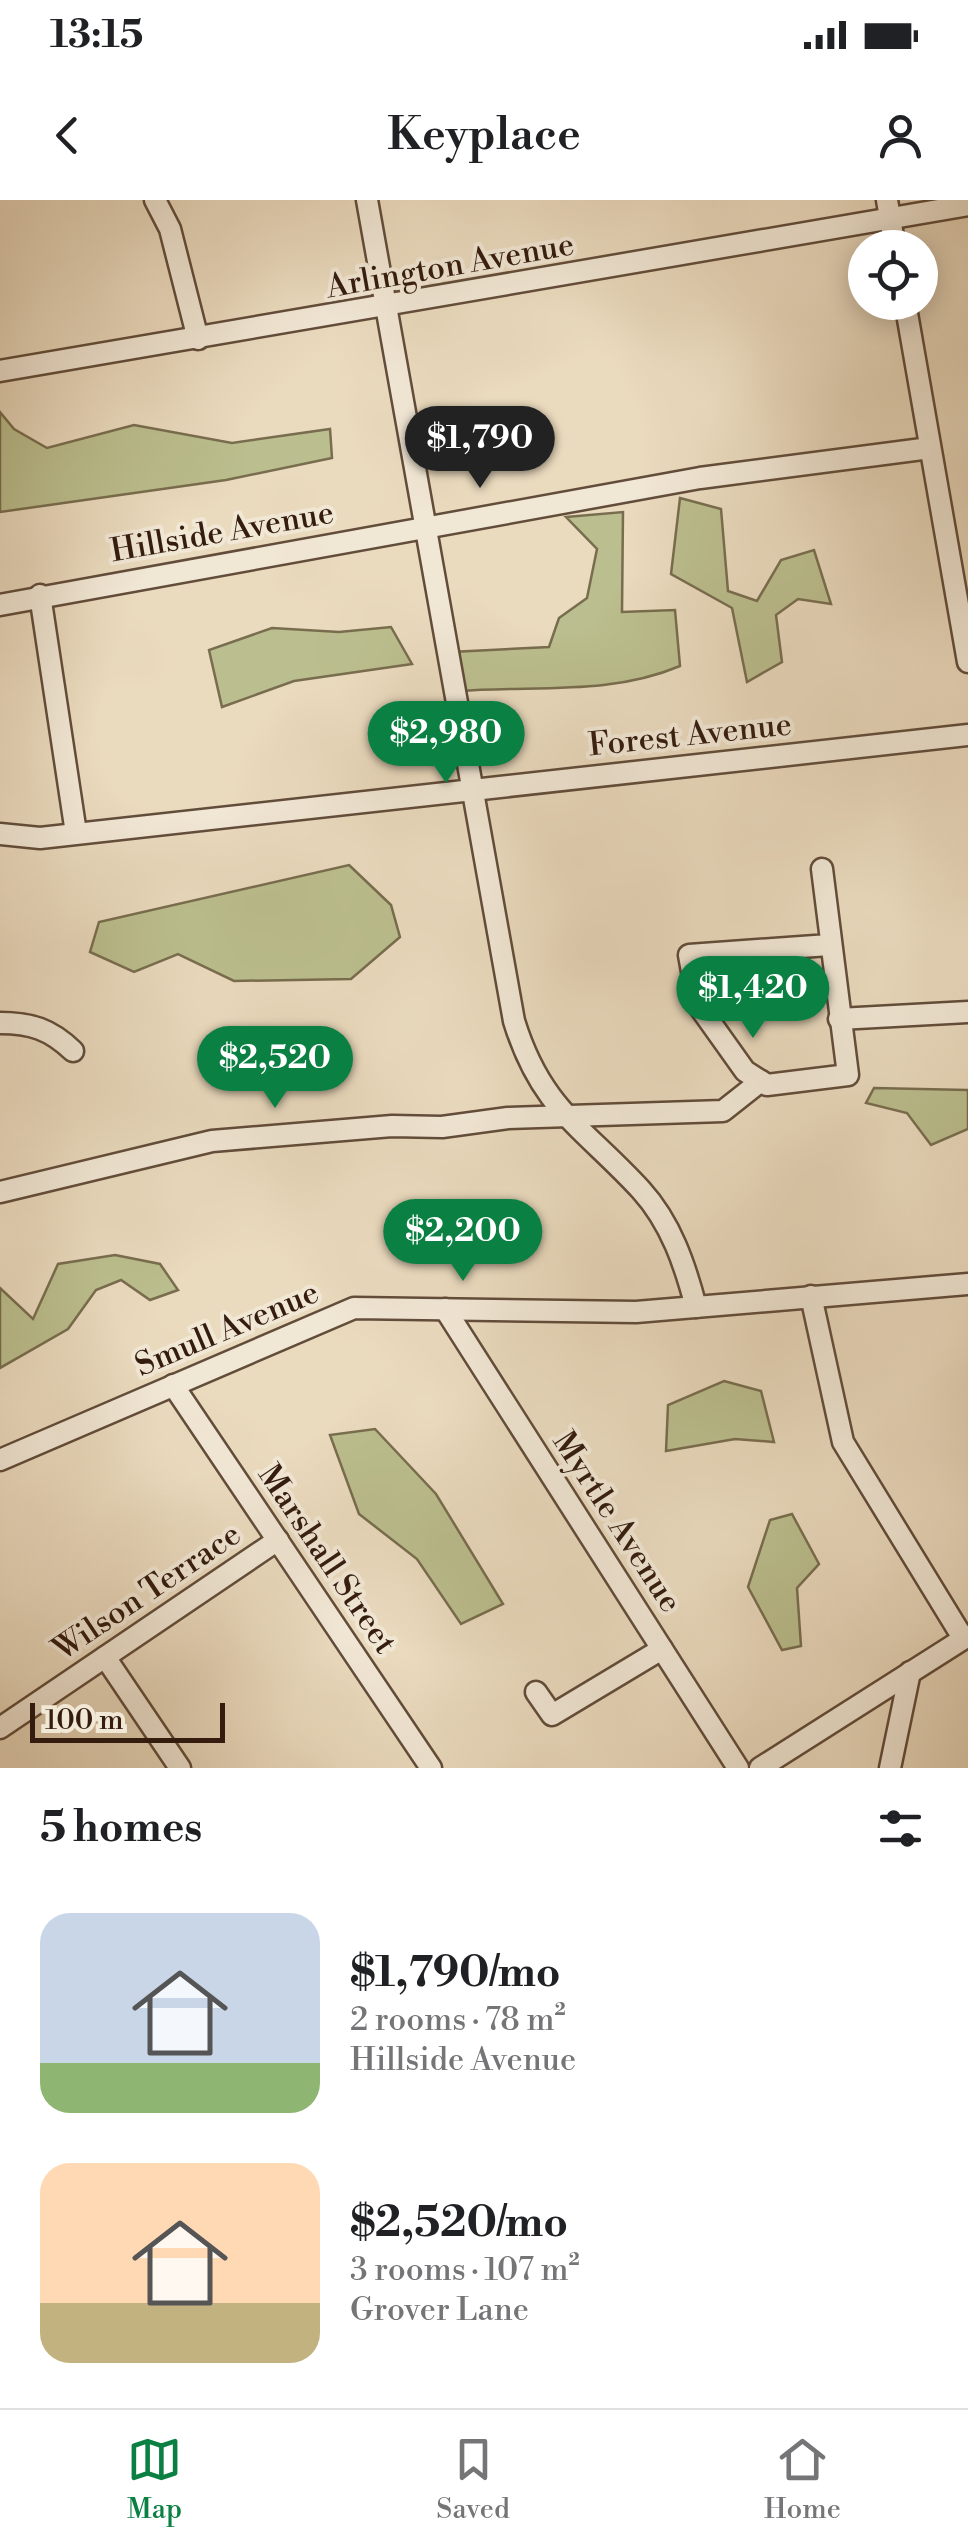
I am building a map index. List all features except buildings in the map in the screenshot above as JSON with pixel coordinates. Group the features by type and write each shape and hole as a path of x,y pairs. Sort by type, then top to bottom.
{"street":[{"path":"155,200 170,230 198,339"},
{"path":"367,200 514,1021 528,1061 563,1116 643,1192 671,1233 696,1307"},
{"name":"Arlington Avenue","path":"0,372 387,308 889,209 968,205"},
{"path":"908,320 968,662"},
{"name":"Hillside Avenue","path":"0,605 700,478 930,448"},
{"path":"40,596 76,833"},
{"name":"Forest Avenue","path":"0,834 40,838 968,735"},
{"path":"822,869 828,945 848,1075 767,1085 745,1071 698,1004 690,956 828,945"},
{"path":"840,1018 968,1012"},
{"path":"0,1023 24,1023 54,1033 73,1050"},
{"path":"0,1192 212,1142 563,1116 722,1111 761,1081"},
{"name":"Smull Avenue","path":"0,1460 354,1308 636,1312 968,1284"},
{"path":"760,1768 966,1637 843,1442 811,1296"},
{"name":"Myrtle Avenue","path":"445,1309 738,1768"},
{"name":"Marshall Street","path":"172,1384 431,1768"},
{"name":"Wilson Terrace","path":"0,1728 278,1540"},
{"path":"536,1692 552,1715 662,1649"},
{"path":"105,1657 180,1768"},
{"path":"890,1768 910,1672"}],"green space":[{"path":"0,412 14,429 47,448 134,425 232,443 330,429 332,458 226,480 0,512"},
{"path":"680,498 721,509 728,591 757,601 781,560 814,550 831,604 798,599 776,615 782,662 747,682 732,608 671,574"},
{"path":"623,512 622,612 675,610 680,666 599,686 459,691 452,652 549,647 559,618 587,598 597,549 566,517"},
{"path":"391,627 412,664 294,681 222,707 209,650 272,628 339,632"},
{"path":"349,865 391,905 400,937 351,979 234,981 178,954 134,972 90,952 99,922"},
{"path":"874,1088 968,1090 968,1129 931,1145 907,1113 866,1103"},
{"path":"115,1255 160,1264 178,1290 150,1300 121,1280 96,1290 68,1329 0,1368 0,1288 33,1319 58,1264"},
{"path":"724,1381 761,1391 774,1442 735,1439 666,1451 668,1405"},
{"path":"375,1429 436,1494 503,1604 461,1624 417,1559 359,1514 330,1435"},
{"path":"792,1514 819,1564 797,1588 801,1646 782,1650 748,1587 770,1520"}]}
